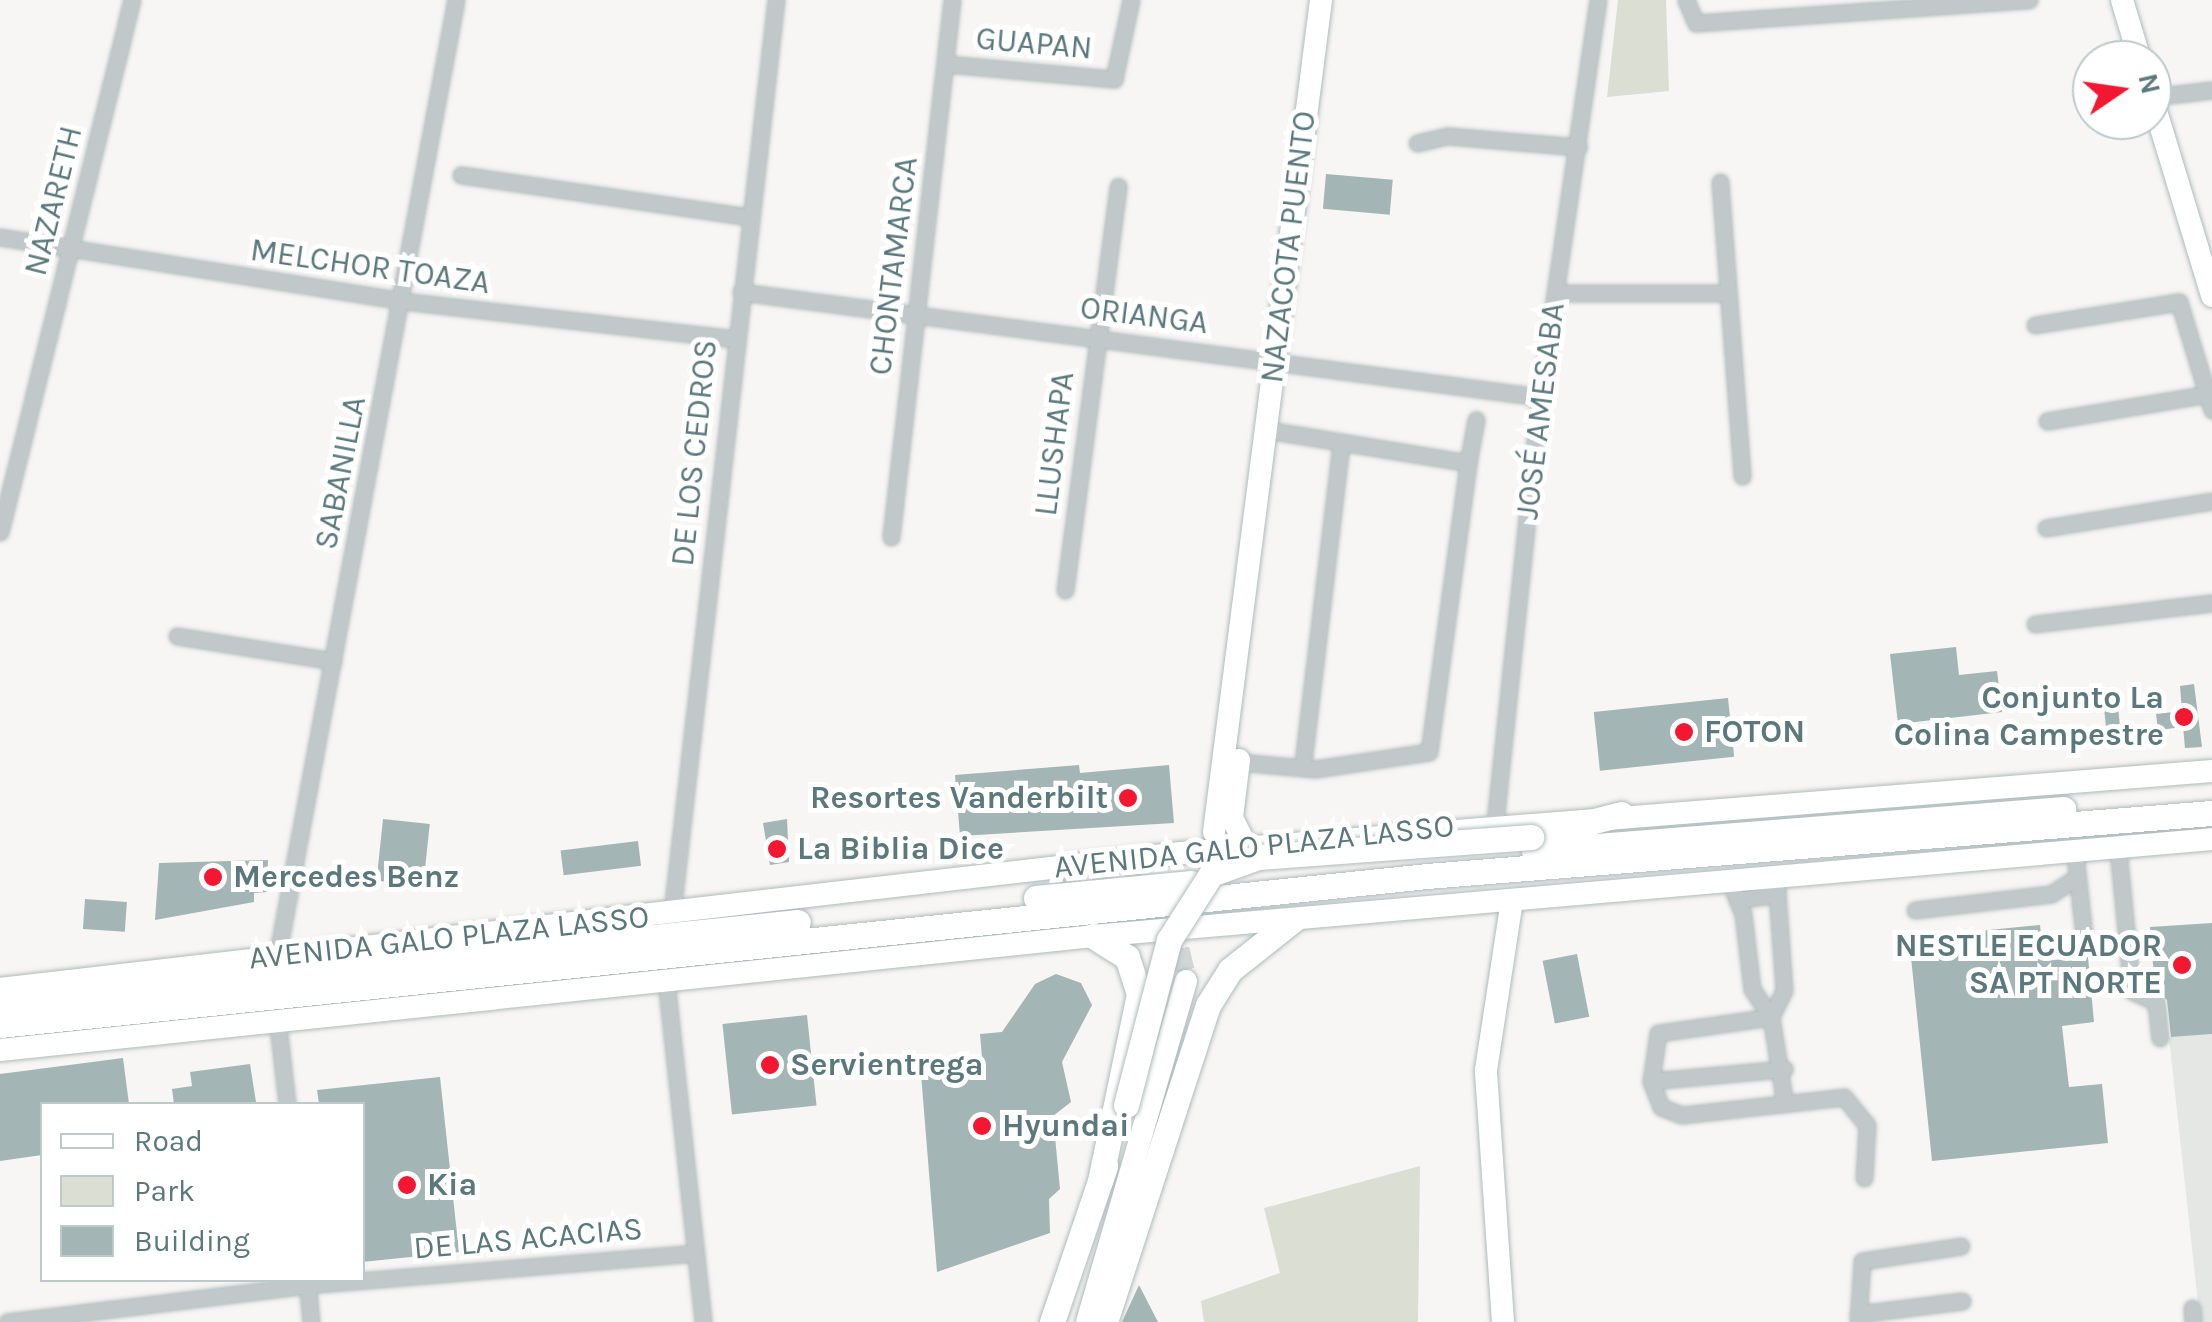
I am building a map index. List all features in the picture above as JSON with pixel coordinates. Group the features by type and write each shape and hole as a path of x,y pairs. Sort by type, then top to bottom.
{"main road":[{"name":"NAZACOTA PUENTO","path":"1214,832 1321,0"},
{"path":"2122,0 2134,40"},
{"path":"2165,140 2212,296"},
{"name":"NAZACOTA PUENTO","path":"1182,853 1198,837 1243,530 1259,494"},
{"path":"1247,847 1232,818 1266,533 1259,494"},
{"name":"AVENIDA GALO PLAZA LASSO","path":"0,989 1182,853 1495,823 2212,771"},
{"name":"AVENIDA GALO PLAZA LASSO","path":"0,1005 1402,863 2212,797"},
{"name":"AVENIDA GALO PLAZA LASSO","path":"0,1025 1427,876 2212,813"},
{"path":"1052,1322 1126,1105 1169,940 1211,874 1258,856 1531,837 1621,814"},
{"name":"AVENIDA GALO PLAZA LASSO","path":"0,1050 278,1017 1093,936 1512,900 1733,891 2076,866 2118,849 2212,840"},
{"path":"812,897 1059,879"},
{"path":"1503,1322 1486,1070 1512,900"},
{"path":"1105,1322 1208,1004 1230,970 1293,920"},
{"path":"1093,936 1127,958 1139,994 1100,1182"},
{"path":"1087,1322 1186,981"}],"street":[{"name":"NAZARETH","path":"0,532 132,0"},
{"name":"SABANILLA","path":"276,956 456,0"},
{"name":"DE LOS CEDROS","path":"672,913 748,218 776,0"},
{"name":"CHONTAMARCA","path":"891,537 952,0"},
{"name":"GUAPAN","path":"945,64 1118,78 1130,0"},
{"name":"JOSÉ AMESABA","path":"1495,823 1540,397 1598,0"},
{"path":"1686,0 1696,23 1826,7 2030,0"},
{"path":"2172,95 2212,90"},
{"path":"1416,143 1448,136 1579,147"},
{"path":"461,175 748,218"},
{"path":"1720,182 1742,476"},
{"name":"LLUSHAPA","path":"1065,590 1118,186"},
{"name":"MELCHOR TOAZA","path":"0,237 70,252 402,302 735,340"},
{"name":"ORIANGA","path":"741,292 1274,358 1540,397"},
{"path":"1556,293 1726,294"},
{"path":"2035,325 2179,302 2210,402 2047,421"},
{"path":"1239,762 1303,763 1315,768 1429,752 1476,420"},
{"path":"1266,430 1468,464"},
{"path":"1303,763 1342,442"},
{"path":"2046,528 2212,500"},
{"path":"2035,624 2212,603"},
{"path":"177,636 333,661"},
{"path":"2118,849 2132,992 2156,1002 2160,1038"},
{"path":"1915,910 2051,894 2076,866"},
{"path":"2076,866 2085,946"},
{"path":"1771,1017 1784,990 1777,886"},
{"path":"1733,891 1752,989 1771,1017 1784,1069 1785,1104"},
{"path":"666,980 704,1322"},
{"path":"278,1017 287,1102"},
{"path":"1771,1017 1658,1034 1651,1081 1661,1107 1682,1115 1844,1098 1862,1110 1864,1178"},
{"path":"1651,1081 1784,1069"},
{"path":"1961,1246 1862,1261 1858,1318 1962,1301"},
{"name":"DE LAS ACACIAS","path":"365,1278 696,1253"},
{"path":"307,1282 311,1322"},
{"name":"DE LAS ACACIAS","path":"7,1322 307,1282"}],"shaded area":[{"path":"2212,1034 2212,1322 2200,1322 2169,1037"}],"green space":[{"path":"1618,0 1666,0 1669,91 1607,97"},
{"path":"1420,1166 1418,1322 1204,1322 1201,1301 1280,1273 1264,1208"}],"building":[{"path":"1326,174 1393,180 1390,215 1323,209"},
{"path":"1956,647 1959,675 1997,671 2002,712 1898,724 1890,654"},
{"name":"Conjunto La Colina Campestre","path":"2194,684 2202,747 2185,748 2183,727 2158,730 2156,714 2182,711 2180,686"},
{"path":"2116,688 2120,728 2106,729 2102,689"},
{"name":"FOTON","path":"1728,698 1734,757 1600,771 1594,712"},
{"path":"1079,765 1080,773 1169,765 1174,823 960,836 955,775"},
{"path":"383,819 430,824 423,886 377,881"},
{"name":"La Biblia Dice","path":"787,819 789,862 770,865 763,823"},
{"path":"638,841 641,866 564,875 561,851"},
{"name":"Mercedes Benz","path":"268,860 267,892 254,893 254,902 155,920 159,863"},
{"path":"85,899 127,902 125,932 83,929"},
{"name":"NESTLE ECUADOR SA PT NORTE","path":"2212,923 2212,1034 2171,1037 2167,1000 2155,989 2150,927"},
{"path":"2040,925 2044,961 2088,957 2094,1022 2062,1026 2069,1087 2102,1084 2108,1143 1932,1161 1909,938"},
{"path":"1577,954 1589,1017 1555,1024 1543,961"},
{"name":"Hyundai","path":"1056,974 1081,983 1092,1005 1062,1062 1071,1102 1053,1116 1060,1189 1049,1199 1050,1233 937,1272 921,1074 983,1069 980,1034 1002,1032 1035,984"},
{"name":"Servientrega","path":"807,1015 817,1106 732,1114 722,1024"},
{"path":"123,1058 129,1102 40,1102 40,1155 0,1161 0,1074"},
{"path":"250,1064 256,1102 174,1102 172,1089 192,1086 190,1072"},
{"name":"Kia","path":"440,1077 459,1252 365,1262 365,1102 319,1102 317,1090"},
{"path":"1139,1285 1158,1322 1122,1322"}],"tunnel":[{"path":"1059,879 1142,881"},
{"path":"1171,917 1186,981"}],"place":[{"name":"Conjunto La Colina Campestre","path":"2184,717"},
{"name":"FOTON","path":"1684,732"},
{"name":"Resortes Vanderbilt","path":"1128,798"},
{"name":"La Biblia Dice","path":"777,849"},
{"name":"Mercedes Benz","path":"213,877"},
{"name":"NESTLE ECUADOR SA PT NORTE","path":"2182,965"},
{"name":"Servientrega","path":"770,1065"},
{"name":"Hyundai","path":"982,1126"},
{"name":"Kia","path":"407,1185"}]}
